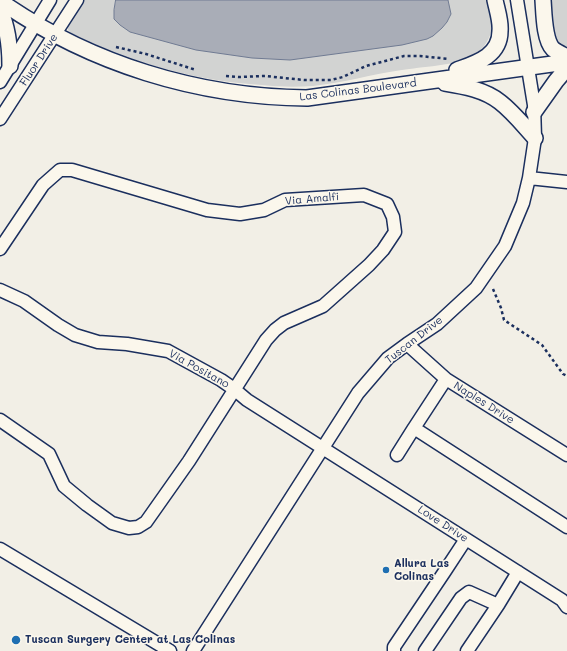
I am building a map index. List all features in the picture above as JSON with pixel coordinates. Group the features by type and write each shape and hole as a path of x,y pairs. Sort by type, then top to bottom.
{"main road":[{"path":"432,81 474,64 484,59 492,52 499,42 500,31 495,0"},
{"path":"543,0 550,45 554,50 567,57"},
{"name":"Las Colinas Boulevard","path":"0,1 35,24 56,35 88,51 148,75 186,85 278,98 307,98 567,62"},
{"path":"0,10 5,22 10,44 10,66"},
{"path":"534,112 567,68"},
{"path":"432,81 460,86 484,92 492,96 506,107 535,138"}],"street":[{"name":"Fluor Drive","path":"0,82 50,0"},
{"name":"Fluor Drive","path":"0,120 56,35 77,0"},
{"name":"Tuscan Drive","path":"193,651 358,393 388,358 406,344 437,324 476,288 505,246 523,203 535,138 534,112 517,0"},
{"name":"Via Amalfi","path":"0,249 43,185 60,170 72,170 207,210 240,214 264,210 285,200 364,195 387,204 393,217 395,232 383,250 369,265 323,306 284,323 275,330 266,340 234,389"},
{"path":"528,178 567,182"},
{"name":"Via Positano","path":"0,290 24,301 75,335 98,342 127,344 168,351 221,380 247,400 323,447"},
{"name":"Naples Drive","path":"406,344 446,379 567,455"},
{"path":"397,455 446,379"},
{"path":"0,420 49,454 64,486 87,506 112,523 129,528 138,527 146,522 190,461 234,389"},
{"path":"414,428 567,527"},
{"name":"Love Drive","path":"323,447 518,572 566,600"},
{"path":"394,651 394,647 446,571 466,538"},
{"path":"0,549 170,651"},
{"path":"467,651 518,572"},
{"path":"425,651 461,598 469,592 498,605"}],"path":[{"path":"110,45 146,54 200,71"},
{"path":"223,76 265,76 304,80 331,80 343,77 366,66 404,56 453,59"},
{"path":"493,289 504,320 542,345 563,374 567,376"}],"shaded area":[{"path":"83,0 490,0 492,29 486,44 470,58 464,60 324,85 300,87 275,86 237,83 212,79 164,68 117,53 71,33 68,30 68,24"},
{"path":"116,0 448,0 451,14 442,28 427,39 402,45 290,60 252,58 196,50 130,32 114,19"},
{"path":"546,0 567,0 567,51 555,41"}],"place":[{"name":"Allura Las Colinas","path":"386,570"},
{"name":"Tuscan Surgery Center at Las Colinas","path":"16,640"}]}
